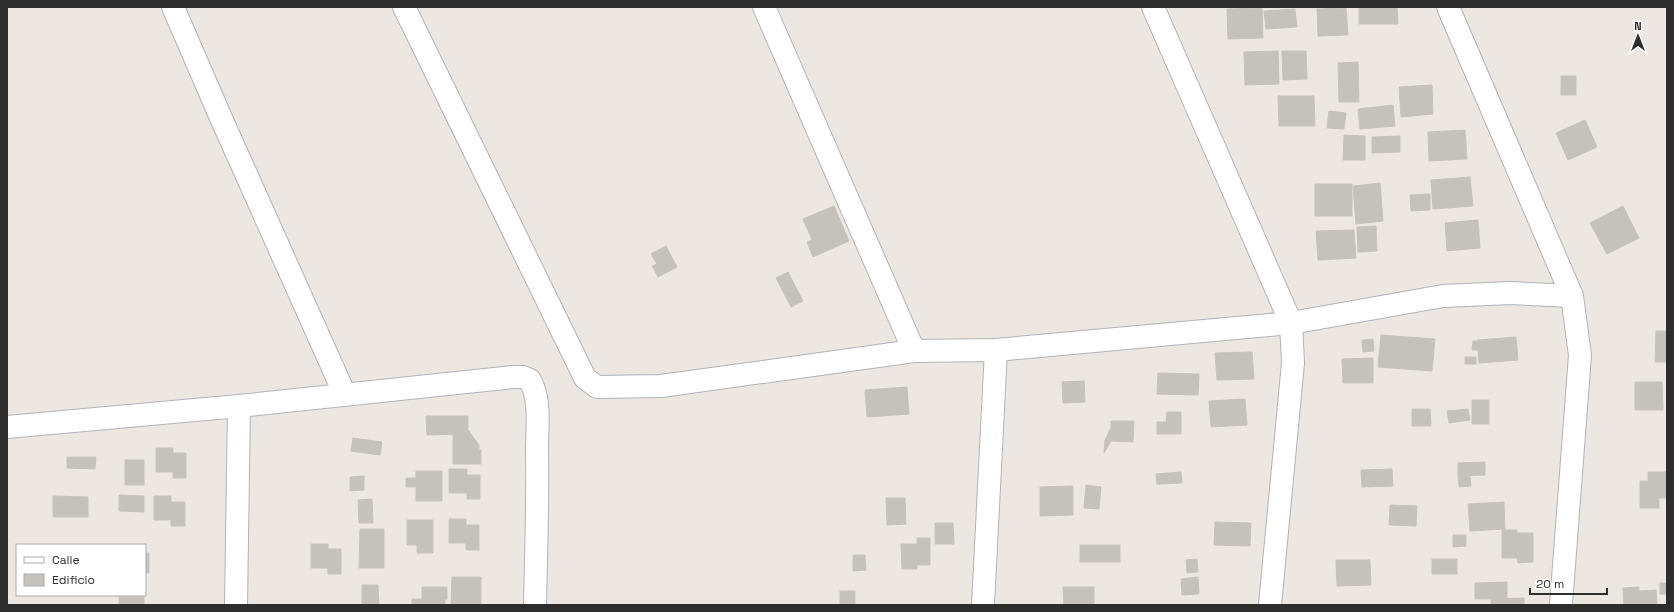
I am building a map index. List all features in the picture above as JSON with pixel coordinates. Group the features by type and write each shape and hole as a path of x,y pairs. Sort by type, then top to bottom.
{"street":[{"path":"173,7 345,395"},
{"path":"404,7 585,378 597,387 661,386 914,351 996,350 1291,323 1443,296 1510,293 1572,296"},
{"path":"764,7 914,351"},
{"path":"1153,7 1291,323 1293,363 1270,605"},
{"path":"1448,7 1572,296 1580,355 1561,605"},
{"path":"983,605 996,350"},
{"path":"7,427 239,406 513,377 530,380 534,387 536,398 537,426 538,507 535,605"},
{"path":"236,605 239,406"}],"building":[{"path":"1359,7 1397,7 1398,24 1359,24"},
{"path":"1262,8 1263,38 1228,39 1227,9"},
{"path":"1346,8 1348,35 1318,36 1317,9"},
{"path":"1295,9 1297,27 1266,29 1264,11"},
{"path":"1278,51 1279,84 1245,85 1244,52"},
{"path":"1282,51 1306,51 1307,79 1283,80"},
{"path":"1358,62 1359,102 1339,102 1338,63"},
{"path":"1561,76 1576,76 1576,95 1561,95"},
{"path":"1432,85 1433,114 1401,117 1399,87"},
{"path":"1278,96 1314,96 1315,126 1279,126"},
{"path":"1393,105 1395,126 1360,129 1358,109"},
{"path":"1329,111 1346,113 1344,129 1327,128"},
{"path":"1585,120 1597,147 1568,160 1556,133"},
{"path":"1465,130 1467,159 1429,161 1428,132"},
{"path":"1344,135 1365,136 1365,160 1343,160"},
{"path":"1400,136 1400,152 1372,153 1372,137"},
{"path":"1470,177 1473,206 1433,209 1431,180"},
{"path":"1380,183 1383,221 1356,224 1353,186"},
{"path":"1315,184 1352,184 1352,216 1315,216"},
{"path":"1430,194 1430,210 1411,211 1410,195"},
{"path":"834,206 849,241 813,257 807,242 812,240 803,219"},
{"path":"1623,206 1639,238 1607,254 1590,223"},
{"path":"1478,220 1480,248 1447,251 1445,223"},
{"path":"1376,226 1377,251 1358,252 1357,227"},
{"path":"1354,230 1356,258 1318,260 1316,231"},
{"path":"666,246 677,267 658,277 652,266 657,264 651,254"},
{"path":"788,272 803,301 791,307 776,278"},
{"path":"1656,331 1667,331 1667,362 1655,362"},
{"path":"1381,335 1435,339 1432,371 1378,367"},
{"path":"1516,337 1518,360 1479,363 1478,350 1472,350 1473,341"},
{"path":"1373,339 1374,351 1363,352 1362,340"},
{"path":"1252,352 1254,379 1217,380 1215,353"},
{"path":"1465,357 1476,357 1476,364 1465,364"},
{"path":"1373,358 1373,383 1343,383 1342,359"},
{"path":"1158,373 1199,374 1198,395 1157,394"},
{"path":"1084,381 1085,402 1063,403 1062,382"},
{"path":"1635,382 1662,382 1663,410 1635,410"},
{"path":"907,387 909,414 867,417 865,390"},
{"path":"1245,399 1247,425 1211,427 1209,401"},
{"path":"1472,400 1489,400 1489,424 1472,424"},
{"path":"1412,409 1430,409 1431,426 1412,426"},
{"path":"1468,409 1470,420 1449,423 1447,411"},
{"path":"1167,412 1181,412 1181,434 1157,434 1157,422 1166,422"},
{"path":"426,416 468,416 468,434 427,435"},
{"path":"1111,421 1134,421 1133,442 1111,441"},
{"path":"1111,428 1111,441 1104,453 1105,440"},
{"path":"468,430 479,445 479,450 481,450 481,464 453,464 453,434 468,434"},
{"path":"353,438 382,442 380,455 351,451"},
{"path":"156,448 173,448 173,453 186,453 186,478 173,478 173,472 156,472"},
{"path":"67,457 96,457 95,469 67,468"},
{"path":"125,460 144,460 144,485 125,485"},
{"path":"1485,462 1485,475 1458,476 1458,463"},
{"path":"449,469 467,469 467,475 480,475 480,499 467,499 467,493 449,493"},
{"path":"1392,469 1393,486 1362,487 1361,470"},
{"path":"416,471 442,471 442,501 416,501 416,487 406,487 406,478 416,478"},
{"path":"1181,472 1182,483 1157,484 1156,474"},
{"path":"1648,472 1667,472 1667,498 1659,498 1659,508 1640,508 1640,481 1648,481"},
{"path":"364,476 364,490 350,491 350,477"},
{"path":"1458,476 1470,476 1471,486 1459,487"},
{"path":"1086,485 1101,487 1099,509 1084,508"},
{"path":"1073,486 1073,515 1040,516 1040,487"},
{"path":"119,495 144,496 144,512 119,511"},
{"path":"53,496 88,497 88,517 53,517"},
{"path":"154,496 171,496 171,502 185,502 185,526 171,526 171,520 154,520"},
{"path":"886,498 905,498 906,524 887,525"},
{"path":"372,499 373,523 359,523 358,500"},
{"path":"1504,502 1505,529 1470,531 1468,504"},
{"path":"1390,505 1417,506 1416,526 1389,525"},
{"path":"449,519 466,519 466,525 479,525 479,550 466,550 466,543 449,543"},
{"path":"407,520 433,520 433,553 417,553 417,545 407,545"},
{"path":"1215,522 1251,523 1250,546 1214,545"},
{"path":"935,523 953,523 954,544 935,544"},
{"path":"360,529 384,529 384,568 359,568"},
{"path":"1502,530 1517,530 1517,533 1533,533 1533,562 1518,563 1517,558 1502,558"},
{"path":"1453,535 1466,535 1466,546 1453,547"},
{"path":"917,538 930,538 930,565 917,565 917,569 902,569 901,544 917,544"},
{"path":"311,544 328,544 328,549 341,549 341,574 328,574 328,568 311,568"},
{"path":"1080,545 1120,545 1120,562 1080,562"},
{"path":"146,553 149,553 149,573 146,573"},
{"path":"853,555 865,555 866,570 853,571"},
{"path":"1197,559 1198,572 1187,573 1186,560"},
{"path":"1432,559 1457,559 1457,574 1432,574"},
{"path":"1336,560 1370,560 1371,585 1337,586"},
{"path":"452,577 481,577 481,605 451,605"},
{"path":"1198,577 1199,594 1182,595 1181,579"},
{"path":"1507,582 1507,599 1475,599 1475,583"},
{"path":"1660,583 1667,583 1667,594 1660,594"},
{"path":"362,585 378,585 379,605 362,605"},
{"path":"422,587 447,587 447,599 445,599 445,605 412,605 412,599 422,599"},
{"path":"1063,587 1094,587 1094,605 1064,605"},
{"path":"1639,587 1639,591 1656,590 1657,605 1624,605 1623,588"},
{"path":"840,591 855,591 855,605 840,605"},
{"path":"119,597 144,597 144,605 119,605"},
{"path":"1524,598 1524,605 1491,605 1491,599"}]}
